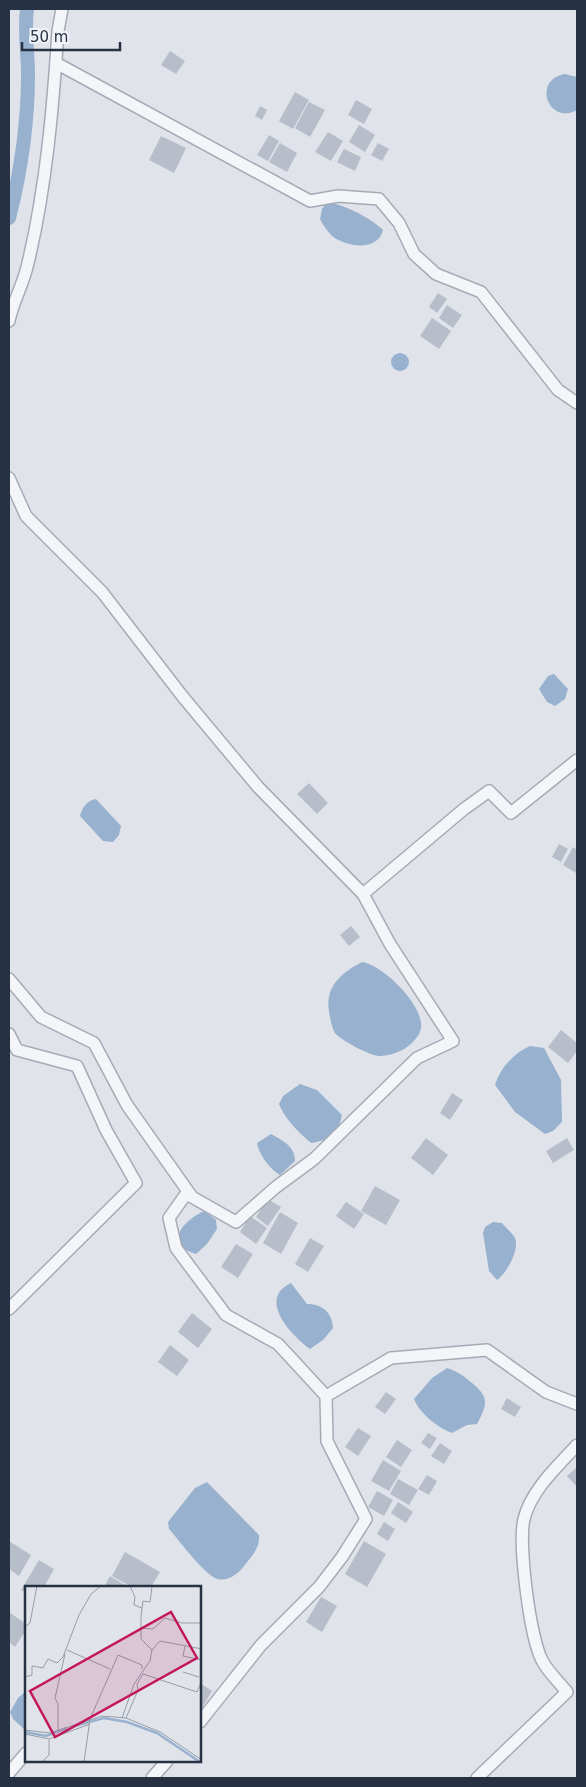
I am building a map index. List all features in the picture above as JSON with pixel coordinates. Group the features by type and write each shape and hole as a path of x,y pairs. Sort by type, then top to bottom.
{"street":[{"path":"9,321 28,265 44,174 62,9"},
{"path":"56,63 310,201 338,196 379,200 399,223 414,254 436,274 481,292 558,390 577,403"},
{"path":"9,478 26,516 102,592 183,697 258,787 362,894 390,944 453,1041 417,1058 314,1159 276,1187 236,1222 186,1194 169,1218 176,1248 226,1315 278,1344 326,1396 327,1441 366,1519 342,1557 319,1587 261,1645 201,1721"},
{"path":"362,894 464,809 489,791 511,813 577,760"},
{"path":"9,979 41,1018 94,1043 127,1104 192,1197"},
{"path":"9,1034 17,1050 77,1066 106,1130 136,1183 9,1309"},
{"path":"326,1396 391,1358 488,1350 546,1392 577,1404"},
{"path":"477,1778 566,1692 542,1661 526,1591 522,1554 524,1518 539,1488 577,1445"},
{"path":"9,1773 25,1754"},
{"path":"152,1778 166,1762"}],"water":[{"path":"565,74 577,77 577,110 567,113 559,112 552,107 546,92 549,84 555,78"},
{"path":"327,202 364,216 383,230 380,237 375,242 361,245 353,245 338,240 325,228 320,219 322,209"},
{"path":"400,353 406,356 409,362 406,368 400,371 394,368 391,362 394,356"},
{"path":"554,674 568,689 565,699 555,706 547,702 539,689 548,676"},
{"path":"96,799 121,826 119,835 113,842 103,841 80,816 85,805"},
{"path":"362,962 382,971 403,990 418,1012 421,1023 420,1032 413,1042 403,1050 379,1056 356,1047 335,1033 329,1014 328,1002 332,988 341,976"},
{"path":"530,1046 544,1048 561,1080 562,1122 553,1131 545,1134 515,1112 495,1085 500,1073 508,1062"},
{"path":"300,1084 317,1090 342,1115 338,1127 328,1138 311,1143 292,1125 282,1110 279,1104 283,1096"},
{"path":"271,1134 288,1144 293,1151 295,1161 280,1175 266,1161 257,1143"},
{"path":"204,1211 216,1220 217,1229 207,1244 196,1254 186,1250 180,1244 178,1239 179,1232 196,1215"},
{"path":"493,1222 502,1223 514,1236 516,1243 516,1249 511,1261 497,1280 489,1271 483,1233 485,1227"},
{"path":"291,1283 307,1304 322,1307 331,1318 333,1328 323,1340 310,1349 294,1335 281,1317 277,1307 277,1298 281,1290"},
{"path":"447,1368 460,1374 478,1388 485,1401 485,1406 477,1424 467,1425 452,1433 430,1419 420,1410 414,1399 432,1378"},
{"path":"207,1482 259,1535 255,1552 242,1569 229,1578 222,1580 213,1577 207,1572 169,1529 168,1522 195,1488"},
{"path":"25,1692 25,1730 13,1719 10,1712 18,1698"}],"building":[{"path":"170,51 185,61 176,74 161,65"},
{"path":"295,92 309,100 293,129 279,121"},
{"path":"356,100 372,109 364,124 348,115"},
{"path":"309,102 325,110 310,137 295,128"},
{"path":"260,106 267,110 262,120 255,116"},
{"path":"359,125 375,135 365,152 349,142"},
{"path":"328,132 343,141 331,161 315,152"},
{"path":"269,135 279,141 268,161 257,155"},
{"path":"161,136 186,148 174,173 149,160"},
{"path":"280,143 297,153 287,172 269,162"},
{"path":"378,143 389,149 382,161 371,155"},
{"path":"344,149 361,157 355,171 337,162"},
{"path":"438,293 447,299 437,313 429,307"},
{"path":"447,305 462,315 453,328 439,318"},
{"path":"432,318 451,331 439,349 420,336"},
{"path":"309,783 328,803 317,814 297,794"},
{"path":"559,844 568,849 561,862 552,857"},
{"path":"573,847 577,850 576,873 563,865"},
{"path":"351,926 360,937 349,946 340,935"},
{"path":"561,1030 577,1043 577,1051 568,1063 548,1047"},
{"path":"452,1093 463,1100 450,1120 440,1113"},
{"path":"426,1138 448,1155 433,1175 411,1158"},
{"path":"567,1138 574,1150 553,1163 546,1151"},
{"path":"375,1186 400,1200 386,1225 361,1211"},
{"path":"268,1199 281,1207 268,1226 256,1217"},
{"path":"346,1202 364,1214 354,1229 336,1216"},
{"path":"280,1212 298,1223 281,1254 263,1243"},
{"path":"250,1216 267,1228 256,1244 240,1232"},
{"path":"310,1238 324,1246 308,1272 295,1264"},
{"path":"236,1244 253,1254 238,1278 221,1267"},
{"path":"192,1313 212,1329 198,1348 178,1332"},
{"path":"170,1345 189,1360 177,1376 158,1362"},
{"path":"386,1392 396,1399 385,1414 375,1407"},
{"path":"507,1398 521,1407 515,1417 501,1409"},
{"path":"358,1428 371,1436 358,1456 345,1447"},
{"path":"428,1433 437,1438 430,1449 421,1443"},
{"path":"397,1440 412,1450 401,1467 386,1457"},
{"path":"440,1443 452,1451 444,1464 431,1456"},
{"path":"383,1460 401,1471 389,1491 371,1481"},
{"path":"577,1467 577,1487 567,1476"},
{"path":"427,1475 437,1481 429,1495 418,1489"},
{"path":"398,1479 418,1490 409,1505 390,1494"},
{"path":"377,1491 393,1500 384,1516 368,1507"},
{"path":"398,1502 413,1512 406,1523 391,1513"},
{"path":"384,1522 395,1529 388,1541 377,1534"},
{"path":"9,1541 31,1555 19,1576 9,1569"},
{"path":"364,1541 386,1554 367,1587 345,1574"},
{"path":"125,1552 160,1572 152,1586 130,1586 112,1576"},
{"path":"39,1560 54,1569 45,1586 25,1586 25,1592 21,1590"},
{"path":"110,1576 126,1586 105,1586"},
{"path":"321,1597 337,1606 322,1632 306,1622"},
{"path":"9,1612 25,1623 25,1632 15,1647 9,1642"},
{"path":"201,1684 212,1691 201,1709"}],"waterway":[{"path":"9,218 17,183 27,111 27,9"}]}
